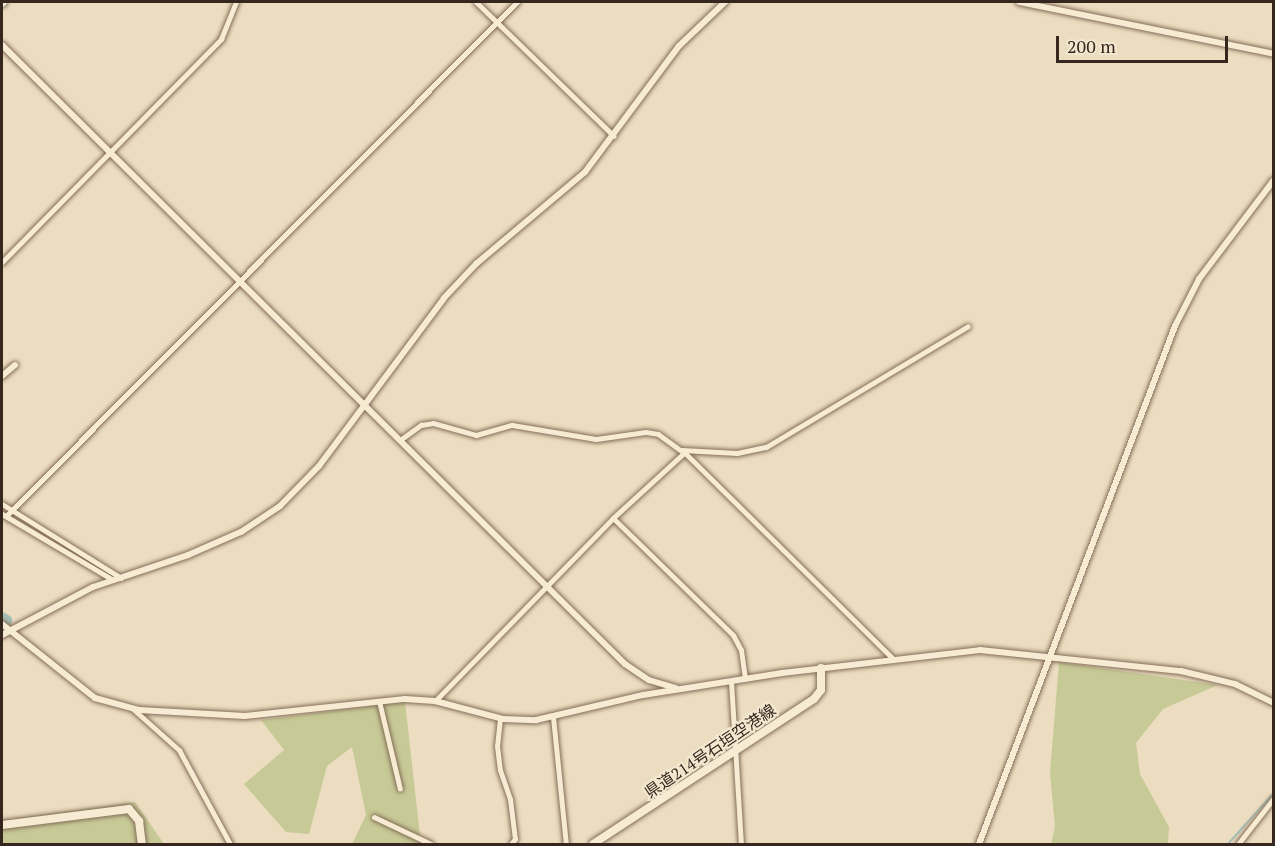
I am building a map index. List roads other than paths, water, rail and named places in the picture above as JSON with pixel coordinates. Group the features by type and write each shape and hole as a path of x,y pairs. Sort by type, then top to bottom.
{"main road":[{"name":"県道214号石垣空港線","path":"593,844 814,699 820,690 821,668"},
{"path":"2,825 129,809 139,821 142,844"}],"street":[{"path":"2,262 221,39 236,2"},
{"path":"476,2 614,136"},
{"path":"113,580 4,515 517,2"},
{"path":"2,635 113,580 203,549 264,517 320,466 456,285 572,187 614,136 679,46 725,2"},
{"path":"1019,2 1274,54"},
{"path":"2,45 637,674 658,685 682,689"},
{"path":"979,844 1184,308 1199,279 1274,180"},
{"path":"435,701 613,518 683,452 737,453 765,447 968,326"},
{"path":"2,376 15,365"},
{"path":"400,440 421,425 433,423 476,435 512,425 596,439 646,432 658,435 683,452 892,658"},
{"path":"2,504 121,578"},
{"path":"613,518 733,635 741,650 745,679"},
{"path":"2,624 95,698 133,709 245,716 379,701 435,701 500,718 553,717 682,689 731,681 892,658 980,650 1050,655 1181,671 1235,684 1274,703"},
{"path":"731,681 741,844"},
{"path":"379,701 400,789"},
{"path":"133,709 178,750 230,844"},
{"path":"553,717 566,844"},
{"path":"500,718 496,746 500,770 510,799 515,839 511,844"},
{"path":"1238,844 1274,798"},
{"path":"374,817 431,844"}],"waterway":[{"path":"2,617 7,620"},
{"path":"1228,844 1274,793"}]}
